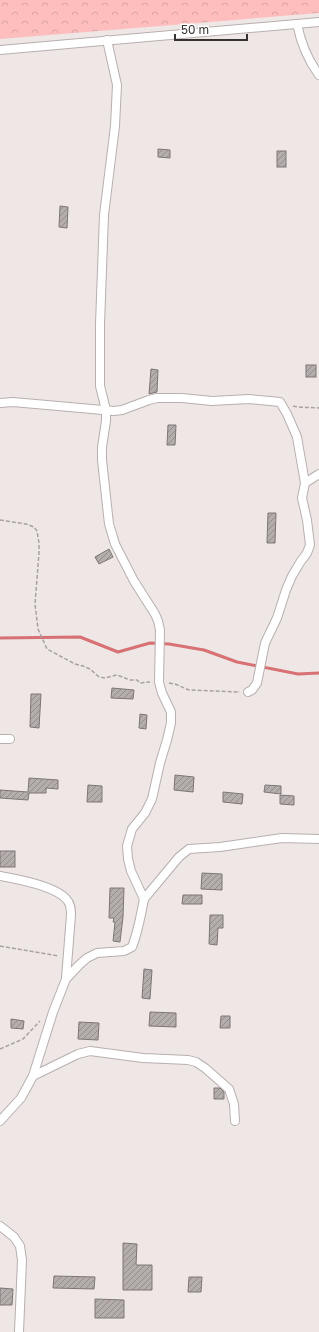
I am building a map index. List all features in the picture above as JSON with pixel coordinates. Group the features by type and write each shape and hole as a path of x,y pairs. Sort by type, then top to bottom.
{"street":[{"path":"0,50 319,22"},
{"path":"297,24 301,42 309,60 319,75"},
{"path":"106,40 118,85 115,126 104,215 100,324 100,386 106,410 106,430 102,447 102,460 109,524 115,544 124,563 158,622 160,636 159,682 162,694 171,712 171,724 168,740 160,763 152,799 145,813 132,829 127,846 131,871 144,899"},
{"path":"0,403 14,402 122,410 156,398 182,398 212,401 249,399 280,402 297,437 305,483 302,498 308,520 310,546 308,553 292,576 286,590 277,618 265,643 257,683 252,690 248,692"},
{"path":"305,483 319,474"},
{"path":"0,738 10,739"},
{"path":"66,979 87,958 97,953 124,951 132,947 138,933 144,899 179,857 189,849 220,847 282,838 319,839"},
{"path":"0,876 46,887 67,899 70,904 71,915 66,979 53,1012 33,1076 22,1098 0,1121"},
{"path":"33,1076 78,1054 90,1051 143,1058 188,1060 196,1062 205,1068 229,1089 234,1104 235,1121"},
{"path":"0,1226 14,1237 20,1246 22,1260 19,1332"}],"path":[{"path":"280,402 300,408 319,408"},
{"path":"0,520 26,524 34,527 37,531 39,553 35,604 38,629 47,650 75,664 90,669 99,677 105,678 117,675 130,680 137,680 140,683 159,682 175,684 189,690 248,692"},
{"path":"0,946 67,957"},
{"path":"0,1049 23,1039 38,1023 53,1012"}],"green space":[{"path":"0,0 319,0 319,13 0,39"}],"building":[{"path":"158,149 170,150 170,158 158,157"},
{"path":"277,151 286,151 286,167 277,167"},
{"path":"60,206 68,207 67,228 59,227"},
{"path":"306,365 316,365 316,377 306,377"},
{"path":"151,369 158,370 157,392 149,394"},
{"path":"168,425 176,425 175,445 167,445"},
{"path":"268,513 276,513 275,543 267,543"},
{"path":"109,549 113,557 99,564 95,557"},
{"path":"112,688 134,690 133,699 111,698"},
{"path":"31,694 41,694 39,728 30,727"},
{"path":"140,714 147,715 146,729 139,728"},
{"path":"175,775 194,777 193,792 174,790"},
{"path":"29,778 58,780 58,789 46,788 46,793 29,793 28,800 0,798 0,790 28,792"},
{"path":"88,785 102,786 102,802 87,802"},
{"path":"265,785 281,786 281,794 264,792"},
{"path":"223,792 243,794 242,804 223,802"},
{"path":"280,795 294,796 294,805 280,804"},
{"path":"0,851 15,851 15,867 0,867"},
{"path":"202,873 222,874 222,890 201,889"},
{"path":"110,888 124,888 120,942 113,941 115,922 113,922 114,918 109,918"},
{"path":"183,895 202,895 202,904 182,904"},
{"path":"210,915 223,915 223,928 218,928 217,945 209,944"},
{"path":"144,969 152,970 150,999 142,998"},
{"path":"150,1012 176,1013 176,1027 149,1026"},
{"path":"221,1016 230,1016 230,1028 220,1028"},
{"path":"11,1019 24,1021 23,1029 11,1028"},
{"path":"79,1022 99,1023 98,1040 78,1039"},
{"path":"214,1088 220,1088 224,1092 224,1099 214,1099"},
{"path":"123,1243 137,1244 136,1265 152,1265 152,1290 123,1290"},
{"path":"54,1276 95,1277 94,1289 53,1288"},
{"path":"189,1277 202,1277 201,1292 188,1292"},
{"path":"0,1288 13,1289 12,1305 0,1305"},
{"path":"95,1299 124,1300 124,1318 95,1318"}],"waterway":[{"path":"0,638 80,637 118,652 150,643 169,644 204,650 237,662 298,674 319,673"}]}
